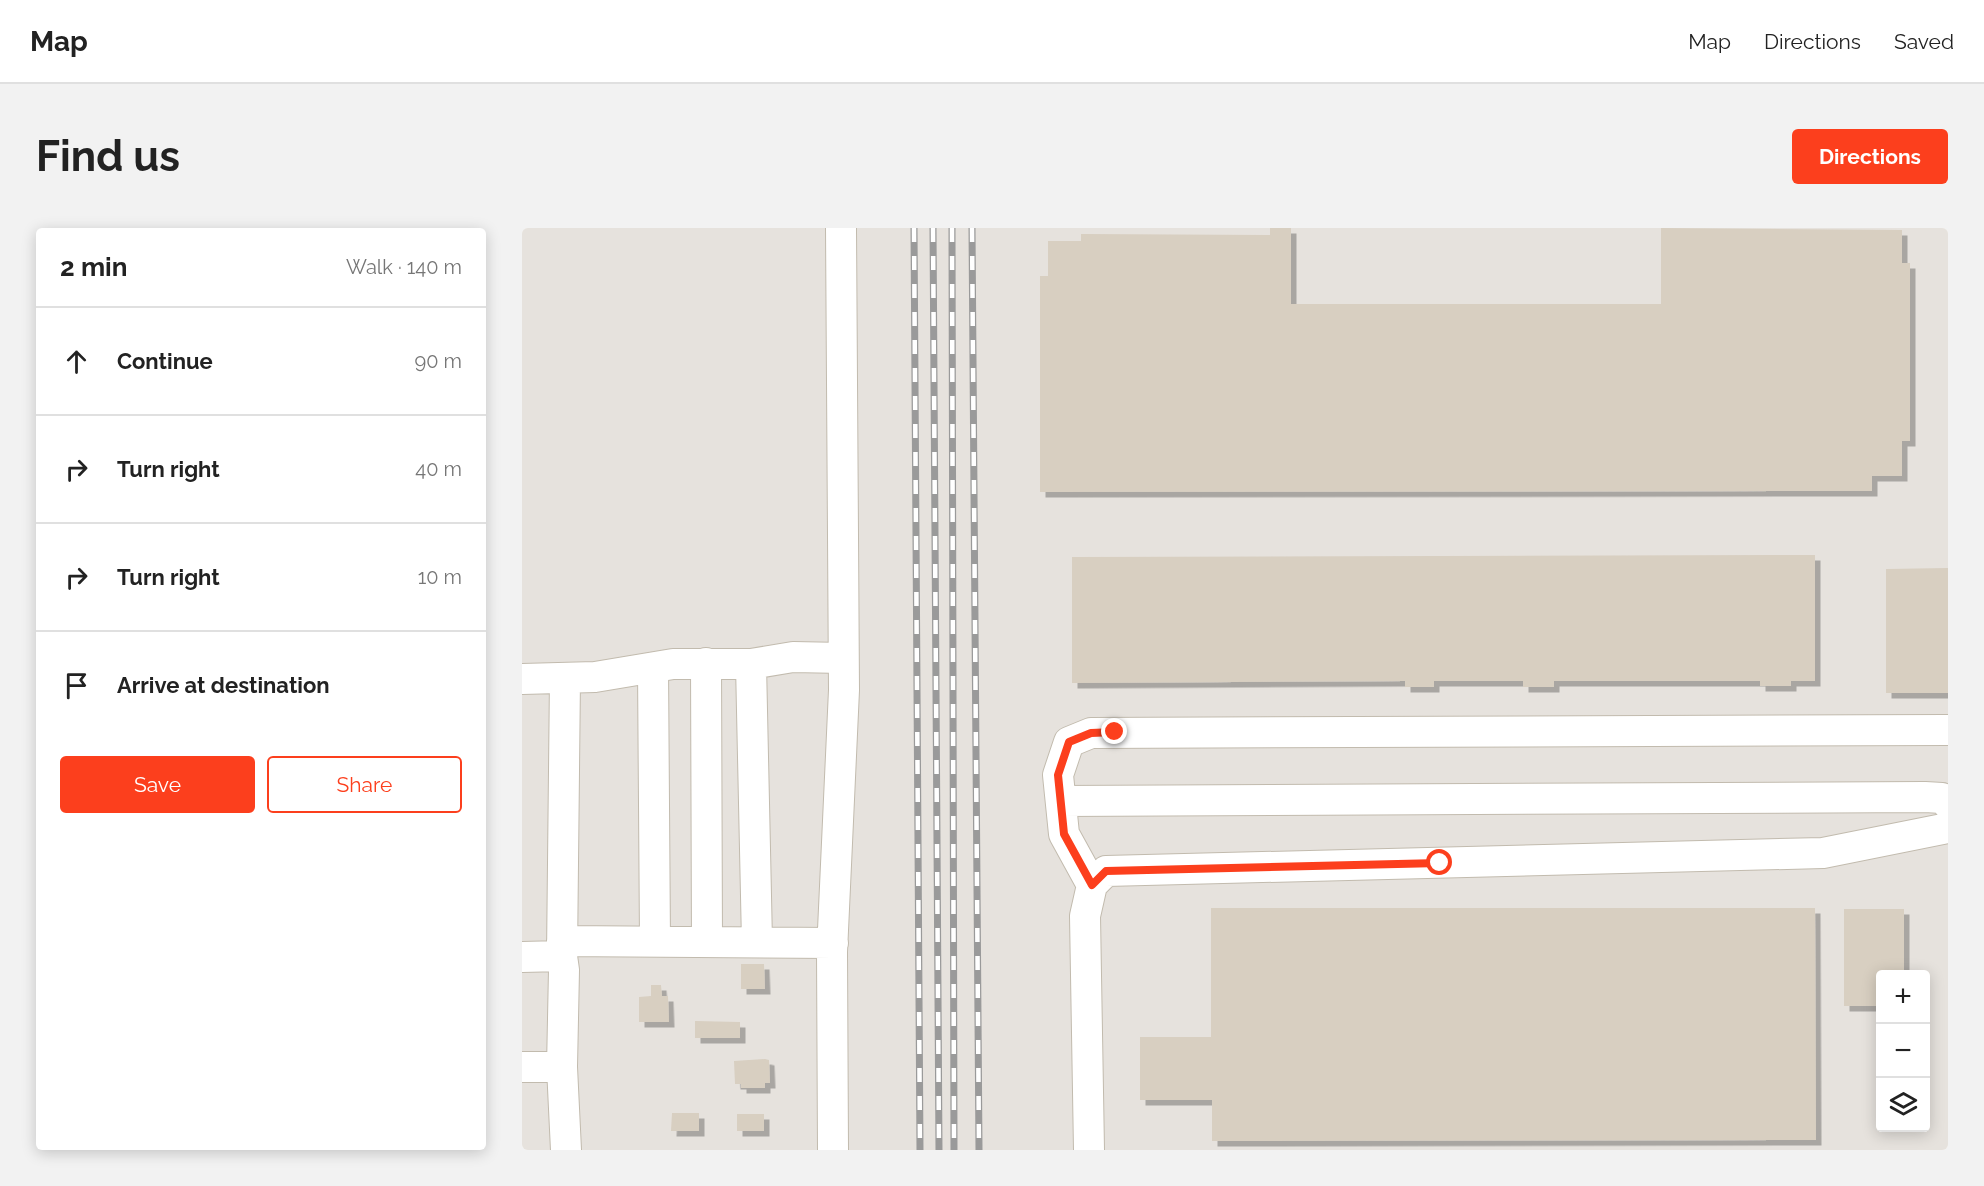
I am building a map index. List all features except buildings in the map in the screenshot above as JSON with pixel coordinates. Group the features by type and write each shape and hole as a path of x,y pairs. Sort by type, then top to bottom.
{"lane":[{"path":"833,1150 833,943 843,658 841,228"},
{"path":"522,679 565,678 653,668 673,663 751,663 793,657 843,658"},
{"path":"706,663 707,942"},
{"path":"751,663 757,942"},
{"path":"653,668 655,941"},
{"path":"565,678 562,1067 566,1150"},
{"path":"1092,885 1064,834 1058,775 1069,742 1091,733 1948,729"},
{"path":"1061,801 1925,797 1942,798 1948,804"},
{"path":"1089,1150 1085,916 1092,885 1106,871 1823,853 1948,828"},
{"path":"522,957 562,948 655,941 833,943"},
{"path":"522,1067 562,1067"}],"shaded area":[{"path":"522,228 1948,228 1948,1150 522,1150"}],"railway":[{"path":"914,228 920,1150"},
{"path":"933,228 939,1150"},
{"path":"952,228 954,1150"},
{"path":"972,228 979,1150"}],"route":[{"path":"1115,732 1091,733 1069,742 1058,775 1064,834 1092,885 1106,871 1440,863"}]}
